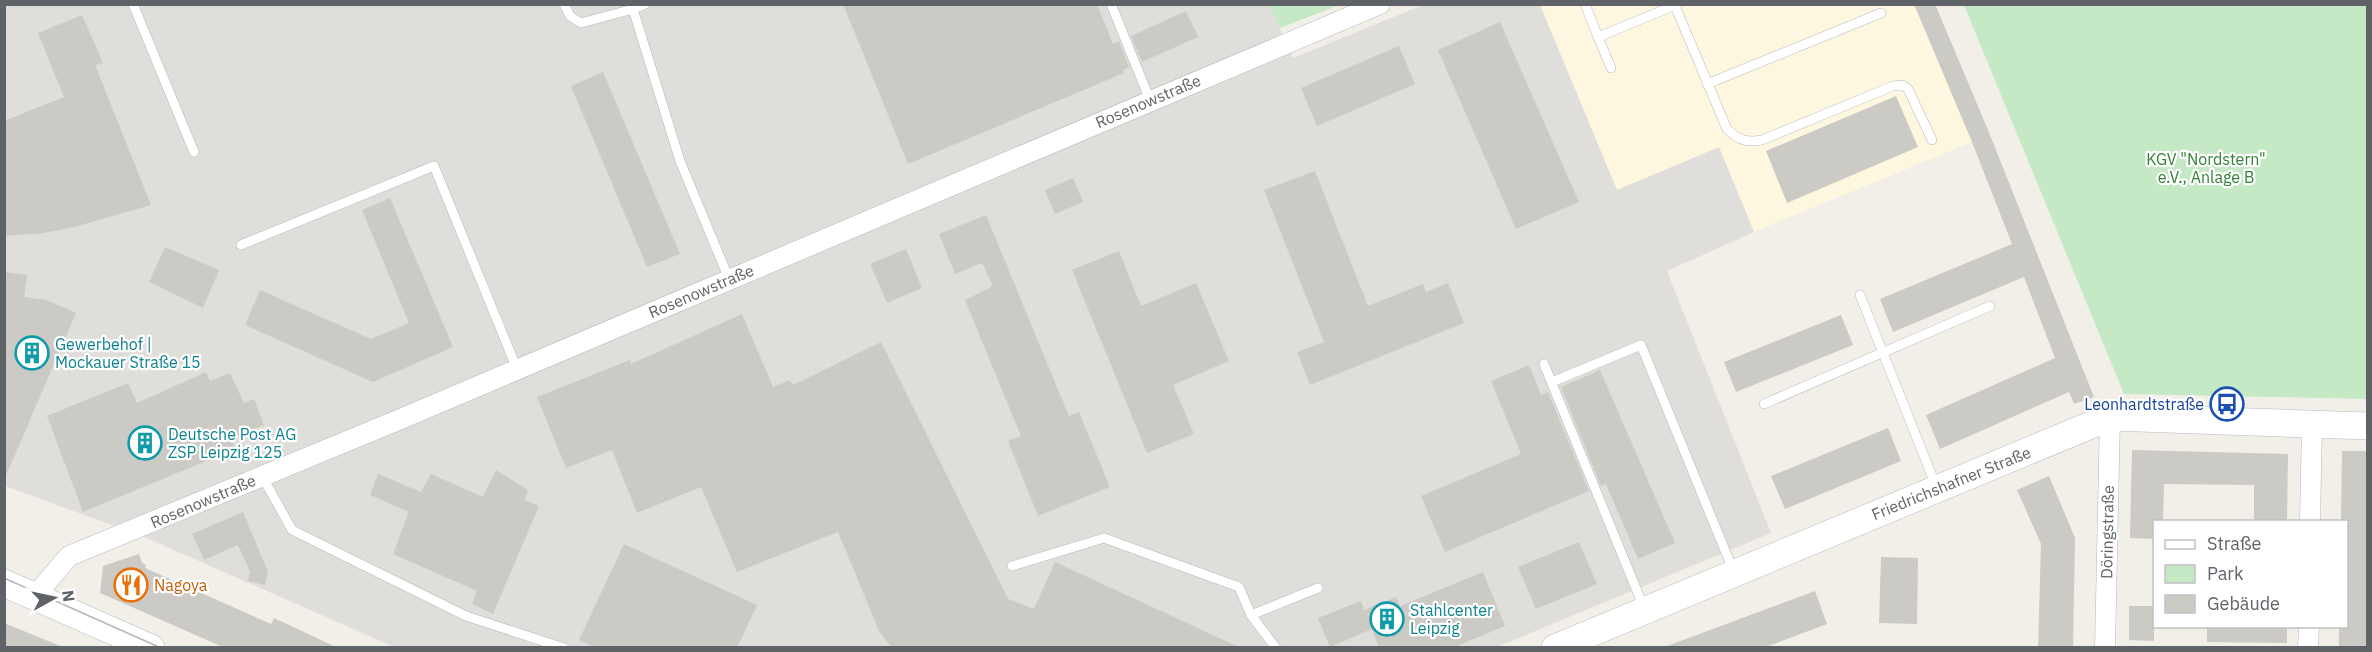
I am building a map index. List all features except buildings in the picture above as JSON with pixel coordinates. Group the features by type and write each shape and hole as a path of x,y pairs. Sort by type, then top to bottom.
{"main road":[{"name":"Friedrichshafner Straße","path":"1555,648 2110,417 2367,426"},
{"path":"4,583 151,648"}],"street":[{"name":"Rosenowstraße","path":"35,596 69,556 1380,4"},
{"name":"Döringstraße","path":"2105,648 2110,417"},
{"path":"2310,520 2312,424"},
{"path":"2308,648 2309,628"}],"lane":[{"path":"133,4 194,153"},
{"path":"564,4 570,16 581,23 645,4"},
{"path":"1111,4 1150,100"},
{"path":"1585,4 1611,68"},
{"path":"1598,37 1676,5 1727,129 1734,136 1746,141 1762,140 1893,86 1902,85 1908,90 1932,140"},
{"path":"633,9 680,161 729,279"},
{"path":"1707,84 1881,13"},
{"path":"241,245 434,166 517,369"},
{"path":"1860,295 1937,489"},
{"path":"1764,404 1990,306"},
{"path":"1552,382 1641,345 1734,572"},
{"path":"1544,364 1645,610"},
{"path":"262,476 292,530 466,616 564,648"},
{"path":"1012,566 1104,538 1239,586 1251,615 1276,648"},
{"path":"1251,615 1318,588"}],"shaded area":[{"path":"1269,4 1293,58 1423,5 1540,5 1617,190 1719,147 1754,232 1667,271 1771,533 1497,647 394,647 142,536 5,486 4,5"},
{"path":"1540,5 1914,5 1972,142 1754,232 1719,148 1617,190"}],"green space":[{"path":"1269,5 1339,5 1280,28"},
{"name":"KGV \"Nordstern\" e.V., Anlage B","path":"1964,5 2367,5 2367,399 2124,394"}],"tram line":[{"path":"4,578 161,648"}],"place":[{"name":"Gewerbehof | Mockauer Straße 15","path":"32,353"},
{"name":"Leonhardtstraße","path":"2227,404"},
{"name":"Deutsche Post AG ZSP Leipzig 125","path":"145,443"},
{"name":"Nagoya","path":"131,585"},
{"name":"Stahlcenter Leipzig","path":"1387,619"}]}
